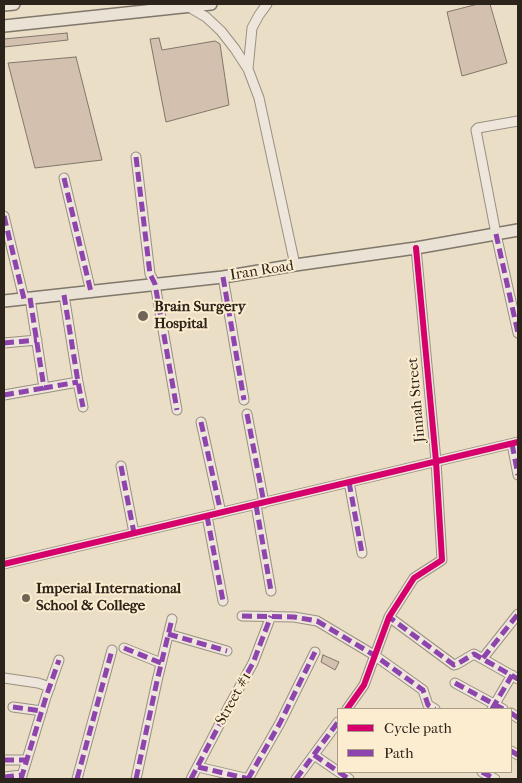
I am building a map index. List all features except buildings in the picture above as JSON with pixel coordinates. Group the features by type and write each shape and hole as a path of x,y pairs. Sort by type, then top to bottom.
{"main road":[{"path":"4,5 14,4"},
{"path":"4,26 211,4"},
{"name":"Iran Road","path":"4,301 222,277 416,248 518,230"}],"street":[{"path":"248,69 252,28 267,4"},
{"path":"189,7 206,17 221,31 248,69 259,98 295,265"},
{"path":"518,121 478,128 476,130 518,333"},
{"path":"136,157 150,274 155,284 177,410"},
{"path":"64,178 91,292"},
{"path":"4,216 27,298 44,388"},
{"name":"Jinnah Street","path":"389,618 414,578 442,560 436,461 416,248"},
{"path":"222,277 244,400"},
{"path":"64,295 83,407"},
{"path":"4,343 36,340"},
{"path":"4,395 78,382"},
{"path":"247,414 271,592"},
{"path":"201,422 221,513"},
{"path":"4,564 515,443 518,475"},
{"path":"121,466 134,533"},
{"path":"349,482 362,553"},
{"path":"207,516 223,601"},
{"path":"242,616 294,617 317,621 374,655 423,690 429,708"},
{"name":"Street #1","path":"191,779 253,663 271,616"},
{"path":"348,708 364,685 389,618 454,665 474,654 515,677 497,708 454,683"},
{"path":"136,779 172,619"},
{"path":"483,658 517,619"},
{"path":"168,634 228,651"},
{"path":"124,648 161,663"},
{"path":"77,779 112,650"},
{"path":"198,767 249,779 280,723 315,652"},
{"path":"4,777 21,777 59,660"},
{"path":"4,678 50,687"},
{"path":"13,708 42,711"},
{"path":"296,779 337,724"},
{"path":"314,755 337,771"},
{"path":"4,760 26,760"},
{"path":"484,773 495,779"}],"marked path":[{"path":"136,157 150,274 155,284 177,410"},
{"path":"64,178 91,292"},
{"path":"4,216 24,299"},
{"path":"496,234 518,333"},
{"path":"223,277 244,400"},
{"path":"64,295 83,407"},
{"path":"30,298 44,388 78,382"},
{"path":"4,343 37,340"},
{"path":"4,395 44,388"},
{"path":"247,414 264,503"},
{"path":"201,422 221,513"},
{"path":"512,444 518,475"},
{"path":"121,466 134,533"},
{"path":"349,482 362,553"},
{"path":"256,505 271,591"},
{"path":"207,516 223,601"},
{"path":"483,658 518,614"},
{"path":"242,616 294,617 317,621 374,655 423,690 428,705 433,708"},
{"path":"191,779 253,663 271,616"},
{"path":"388,620 389,617 454,665 474,654 518,679"},
{"path":"136,779 172,619"},
{"path":"168,634 227,651"},
{"path":"124,648 161,663"},
{"path":"77,779 112,650"},
{"path":"248,779 280,723 315,652"},
{"path":"21,779 59,660"},
{"path":"493,708 512,675"},
{"path":"455,683 501,708"},
{"path":"13,707 42,711"},
{"path":"512,714 518,718"},
{"path":"296,779 337,723"},
{"path":"512,752 518,755"},
{"path":"314,755 337,771"},
{"path":"4,760 26,760"},
{"path":"198,767 249,779"},
{"path":"340,773 349,779"},
{"path":"484,773 495,779"},
{"path":"4,777 22,775"}],"cycle path":[{"path":"348,708 364,685 389,617 414,578 442,560 436,461 416,248"},
{"path":"4,564 518,442"}],"place":[{"name":"Brain Surgery Hospital","path":"143,316"},
{"name":"Imperial International School & College","path":"26,598"}]}
